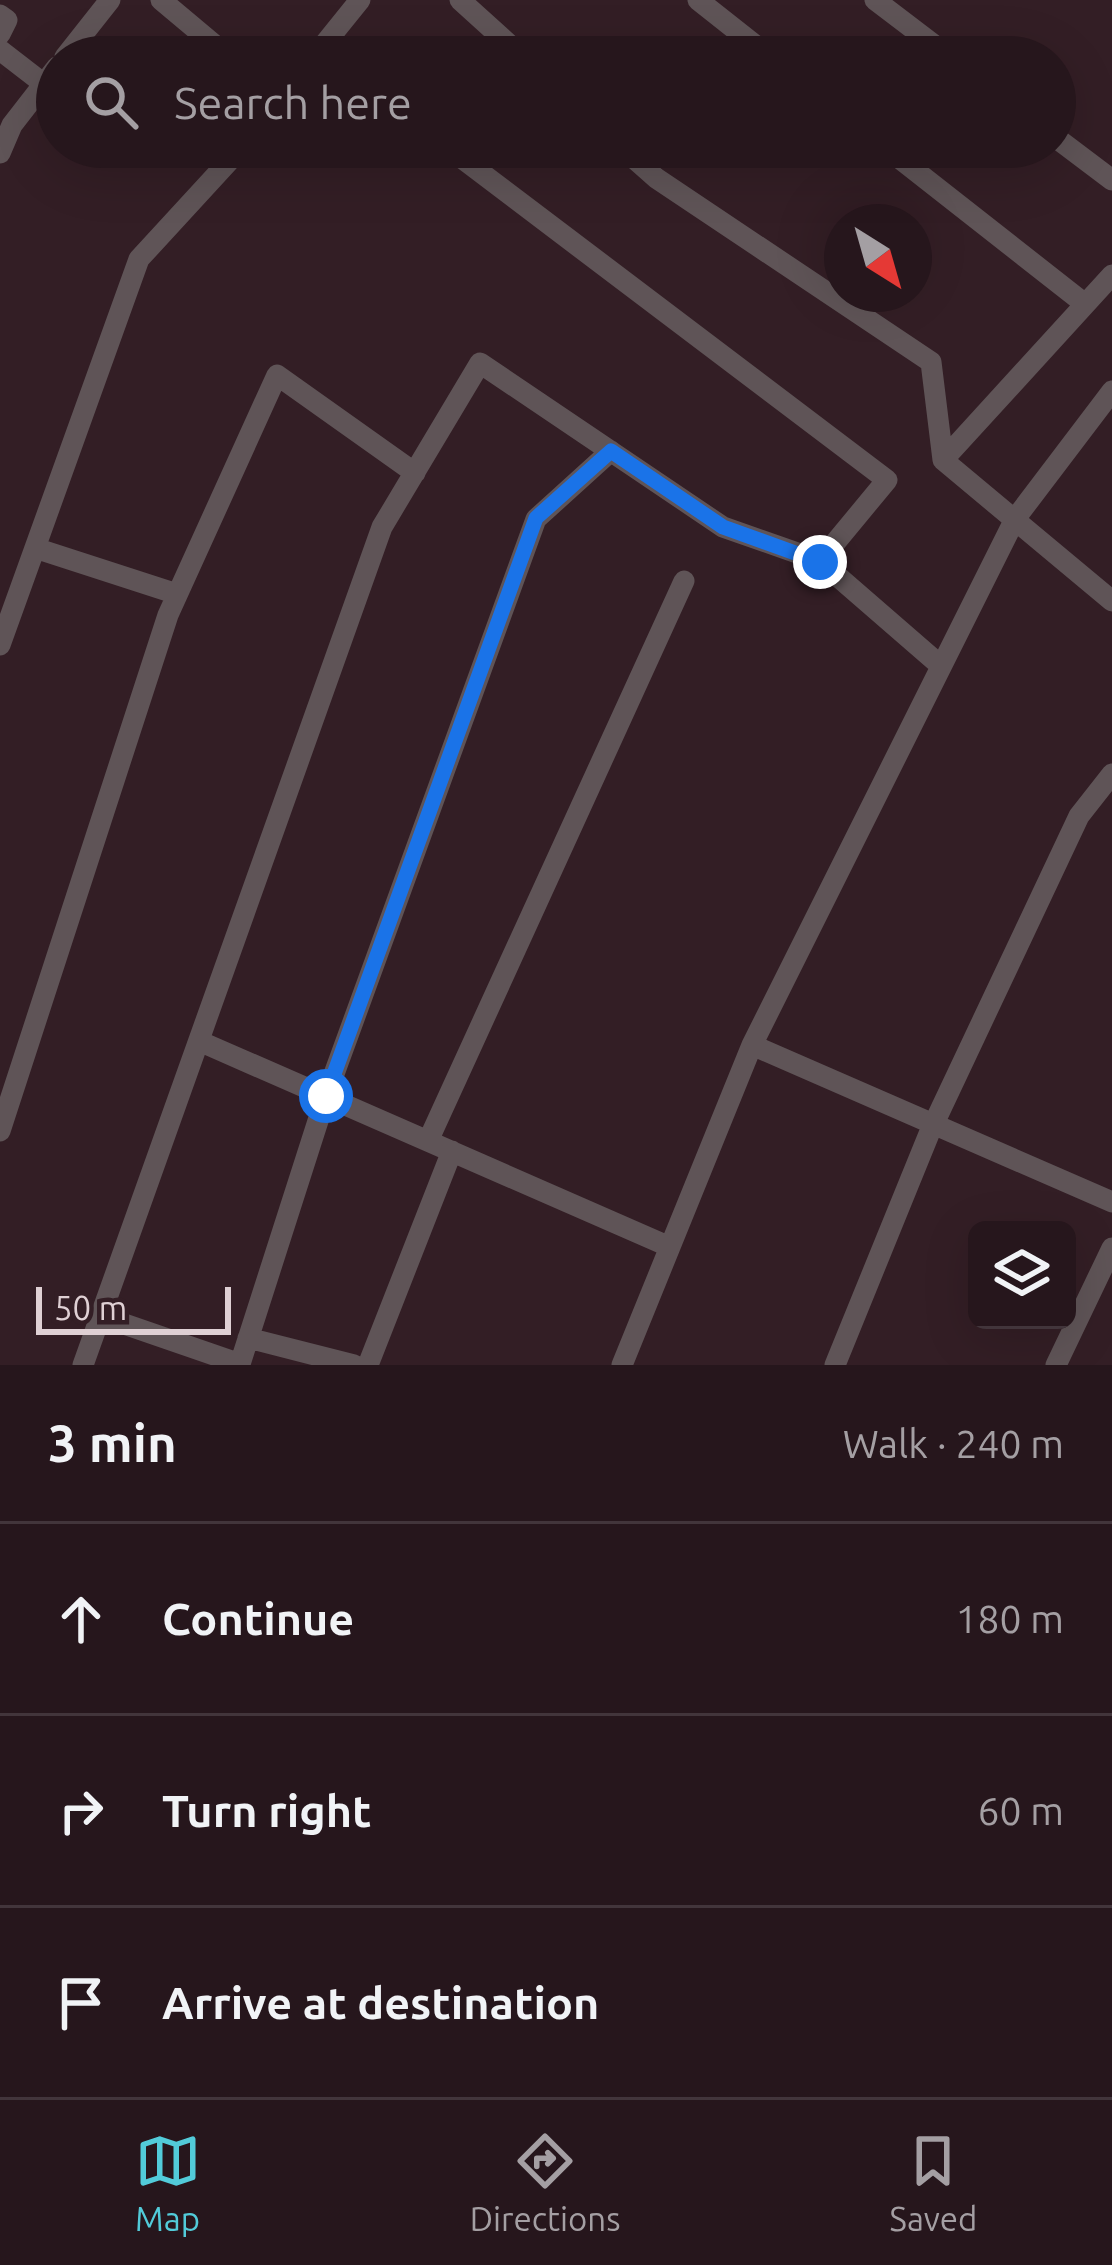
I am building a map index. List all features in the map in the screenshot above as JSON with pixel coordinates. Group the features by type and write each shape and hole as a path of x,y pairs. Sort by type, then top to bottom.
{"street":[{"path":"82,36 110,0"},
{"path":"161,0 204,36"},
{"path":"334,36 360,0"},
{"path":"460,0 500,36"},
{"path":"698,0 743,36"},
{"path":"875,0 922,36"},
{"path":"0,15 7,20 0,34"},
{"path":"0,50 36,68"},
{"path":"0,153 6,121 36,90"},
{"path":"1076,153 1112,180"},
{"path":"0,645 139,259 223,168"},
{"path":"475,168 887,480 820,562"},
{"path":"645,168 932,362 943,460 1112,601"},
{"path":"912,168 1085,304"},
{"path":"943,460 1112,275"},
{"path":"83,1365 382,527 480,363 723,527 820,562 941,667"},
{"path":"0,1131 177,594 277,375 415,473"},
{"path":"622,1365 752,1045 1015,519 1112,392"},
{"path":"100,1316 240,1364 326,1096 536,518 611,451"},
{"path":"35,548 177,594"},
{"path":"428,1141 684,581"},
{"path":"835,1365 934,1125 1079,817 1112,774"},
{"path":"199,1041 670,1247"},
{"path":"752,1045 1112,1202"},
{"path":"368,1365 452,1151"},
{"path":"1056,1365 1112,1248"},
{"path":"248,1338 354,1365"}],"route":[{"path":"326,1096 536,518 611,451 723,527 820,562"}]}
